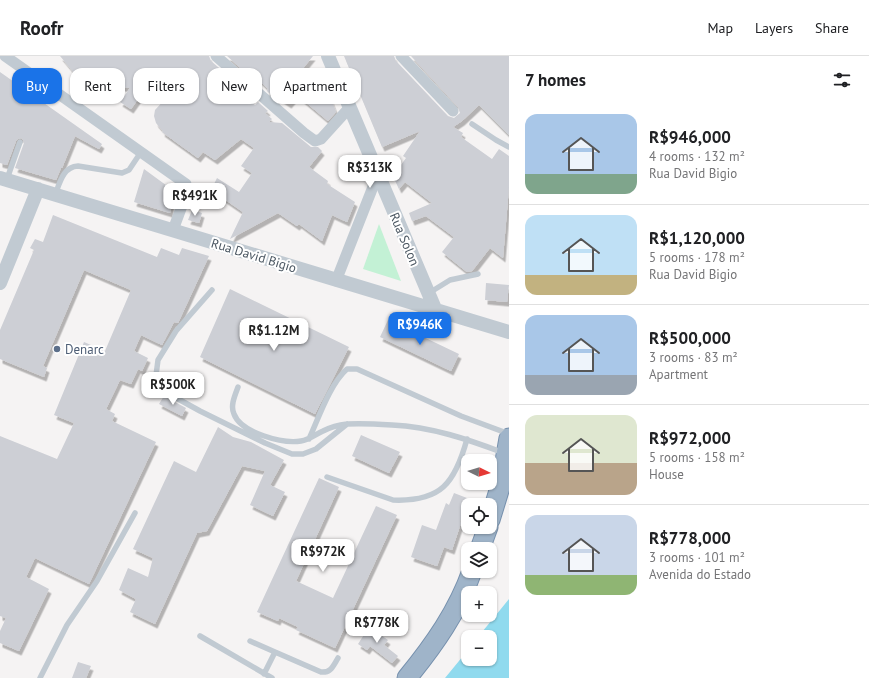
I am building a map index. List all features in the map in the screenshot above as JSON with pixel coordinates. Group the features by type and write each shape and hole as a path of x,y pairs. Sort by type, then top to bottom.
{"highway":[{"path":"496,498 508,446"},
{"path":"407,678 444,630 458,604 469,578"}],"street":[{"path":"5,56 186,184 186,195 173,230"},
{"path":"216,56 315,141 321,139 350,107"},
{"name":"Rua Solon","path":"328,56 436,311"},
{"path":"401,56 453,111"},
{"path":"336,281 378,174"},
{"name":"Rua David Bigio","path":"4,179 336,281 509,332"},
{"path":"0,283 38,189"}],"lane":[{"path":"472,124 509,147"},
{"path":"4,179 20,142"},
{"path":"56,195 60,180 66,170 72,166 122,173 129,170 141,152"},
{"path":"429,293 450,280 478,274"},
{"path":"212,290 176,331 158,360 155,383 160,389 200,412 265,443 292,454 303,454 316,449 347,424"},
{"path":"309,439 339,376 347,369 357,369 461,416 509,434"},
{"path":"238,388 233,403 233,413 238,420 248,429 268,437 288,442 309,439 333,426 347,424 386,424 419,427 439,431 467,440 508,446"},
{"path":"326,477 393,500 423,497 444,487 451,480 456,473 467,440"},
{"path":"40,678 67,625 97,581 135,513"},
{"path":"200,636 272,678"},
{"path":"250,641 321,672 331,670 338,658"},
{"path":"264,674 275,652"}],"green space":[{"path":"379,224 401,281 363,269"}],"water":[{"path":"509,599 509,678 445,678 461,659 461,666 497,666 497,630 484,630 490,622 497,622 497,614"}],"building":[{"path":"60,56 209,56 211,61 219,68 207,68 207,104 260,104 268,111 265,113 272,119 269,122 282,123 311,147 318,147 322,151 309,167 328,181 327,184 355,202 347,222 332,215 322,241 299,224 297,226 278,213 230,239 243,212 211,190 217,178 239,192 252,173 241,166 254,148 241,139 215,160 203,152 198,158 162,132 163,131 156,123 154,116 155,110 160,104 199,104 199,68 133,68 133,104 135,104 131,109 123,104 125,104 125,95 130,88 125,87 125,68 70,68"},
{"path":"227,56 313,56 303,68 270,68 270,94 267,91 268,89 262,83 262,68 240,68"},
{"path":"344,56 394,56 396,61 448,116 454,118 460,113 458,107 411,56 509,56 509,135 479,105 462,121 453,127 463,133 461,137 492,159 499,149 509,156 509,187 503,258 490,248 472,271 467,272 442,252 454,237 426,216 412,221 409,213 432,203 405,182 399,189 393,176 406,158 403,156 420,131 382,147 361,97 361,68 349,68"},
{"path":"0,72 12,80 12,104 45,104 102,144 99,149 75,136 56,180 15,168 24,143 21,138 16,141 7,165 0,163"},
{"path":"308,104 333,104 336,112 328,121"},
{"path":"144,169 174,191 170,213 134,202"},
{"path":"192,210 202,213 199,223 188,220"},
{"path":"53,215 157,257 161,248 179,255 182,248 209,256 178,323 174,322 162,345 141,335 134,351 148,358 142,371 138,369 131,384 120,380 106,409 115,414 112,421 156,442 89,584 35,558 26,577 49,589 19,651 0,643 0,631 6,618 0,616 0,436 57,459 74,423 54,415 84,342 105,351 131,290 84,270 43,366 47,368 44,377 0,359 0,330 34,250 30,248 35,239 43,242"},
{"path":"486,283 509,285 507,302 485,300"},
{"path":"230,289 349,347 315,414 200,357"},
{"path":"388,320 459,354 451,371 380,337"},
{"path":"164,396 186,408 182,416 159,404"},
{"path":"218,427 233,437 251,442 284,460 270,485 285,492 273,516 250,505 265,471 242,466 207,531 197,533 155,624 130,612 136,599 119,590 128,568 148,577 153,558 133,549 174,461 196,472"},
{"path":"361,435 400,452 389,473 352,456"},
{"path":"319,478 339,487 296,581 333,598 376,506 397,515 335,648 296,630 298,627 279,618 278,621 257,612"},
{"path":"454,493 467,498 461,498 461,523 452,550 444,547 437,566 411,557 422,525 436,530 446,503 449,505"},
{"path":"369,627 388,640 384,645 398,656 392,663 370,646 367,650 358,644"},
{"path":"78,662 91,666 86,678 72,678"}],"place":[{"name":"Denarc","path":"57,349"}]}
